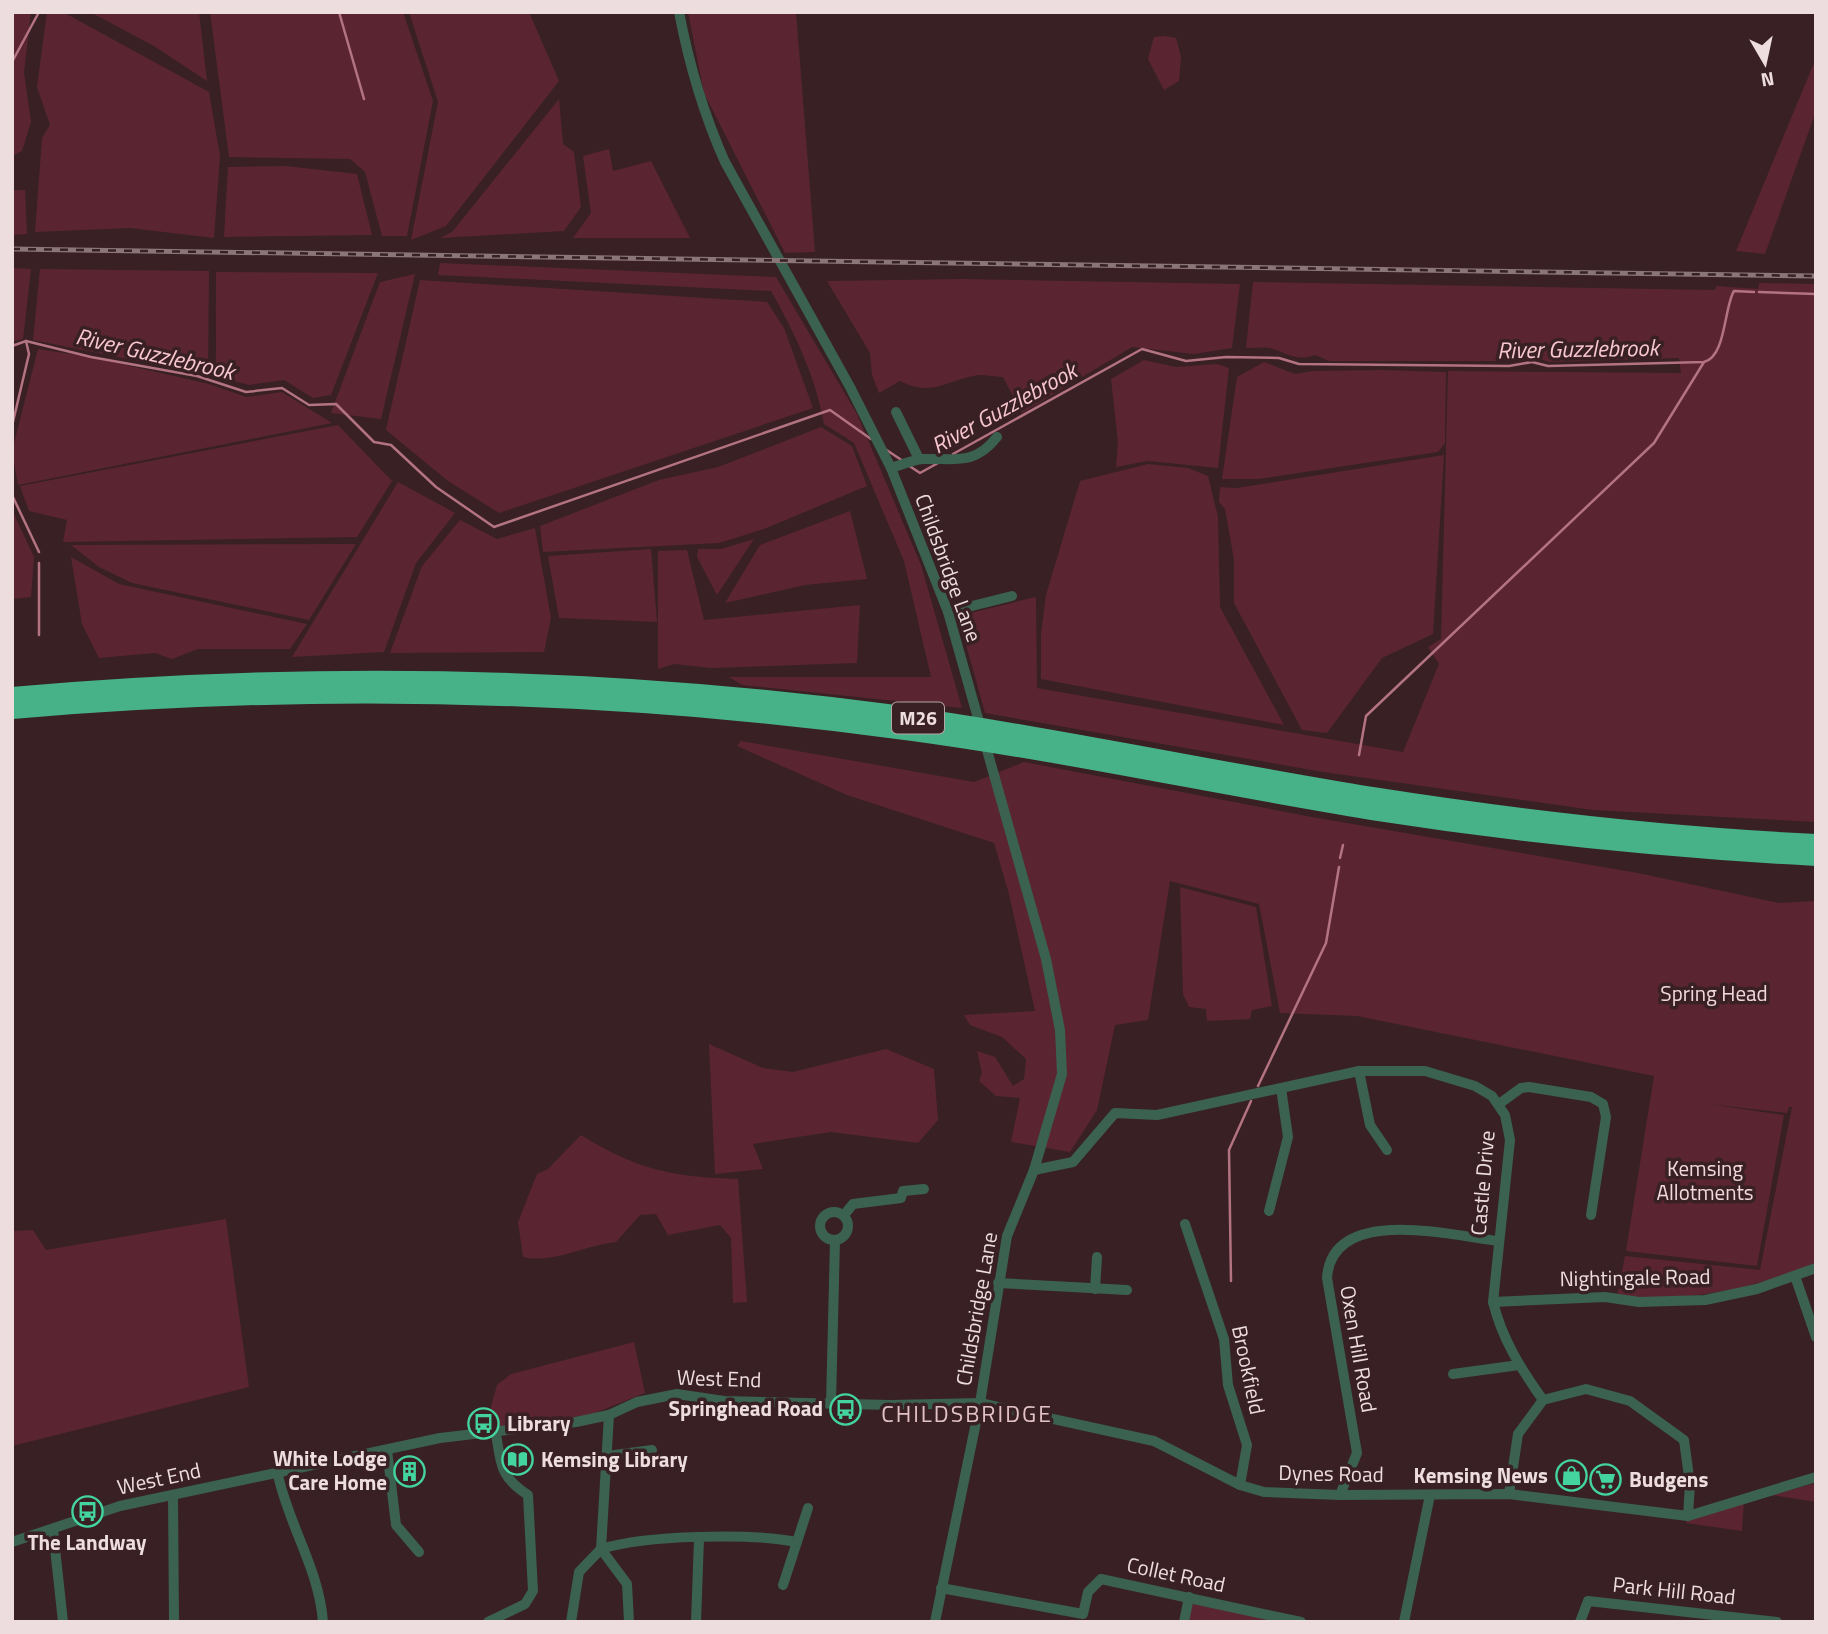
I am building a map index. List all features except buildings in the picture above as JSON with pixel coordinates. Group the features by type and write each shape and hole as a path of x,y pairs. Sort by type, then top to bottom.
{"highway":[{"name":"M26","path":"12,695 191,684 357,680 516,683 719,695 1026,733 1356,793 1494,814 1658,832 1816,843"},
{"name":"M26","path":"12,710 151,701 367,695 513,697 696,708 842,723 1005,745 1486,828 1640,845 1816,858"}],"street":[{"name":"Childsbridge Lane","path":"679,12 693,75 708,123 774,253 850,387 891,468 948,612 1046,959 1060,1030 1062,1074 1034,1170 1007,1236 980,1403 935,1622"},
{"path":"896,412 919,460"},
{"path":"891,468 919,460 970,458 986,451 997,437"},
{"path":"948,612 1012,596"},
{"path":"1359,1071 1370,1125 1387,1150"},
{"name":"Castle Drive","path":"1034,1170 1073,1162 1115,1113 1157,1115 1359,1071 1430,1072 1485,1090 1499,1104 1508,1125 1510,1140 1497,1241 1493,1302 1498,1325 1519,1365 1543,1399"},
{"path":"1499,1104 1521,1088 1529,1087 1591,1097 1603,1104 1606,1117 1591,1215"},
{"path":"1269,1212 1288,1137 1281,1088"},
{"path":"844,1215 853,1205 901,1198 903,1191 924,1189"},
{"path":"835,1240 824,1235 820,1222 830,1212 844,1215"},
{"path":"835,1240 847,1232 848,1223 844,1215"},
{"name":"Brookfield","path":"1185,1224 1224,1339 1226,1377 1247,1446 1241,1485"},
{"name":"Oxen Hill Road","path":"1339,1495 1357,1453 1327,1278 1332,1253 1351,1237 1374,1232 1429,1232 1497,1241"},
{"path":"831,1403 835,1240"},
{"path":"1096,1289 1097,1257"},
{"name":"Nightingale Road","path":"1493,1302 1605,1297 1639,1302 1705,1300 1757,1289 1816,1268"},
{"path":"1795,1276 1816,1337"},
{"path":"998,1283 1127,1290"},
{"path":"1453,1374 1519,1365"},
{"path":"1509,1494 1518,1434 1543,1399 1586,1389 1630,1401 1684,1440 1690,1484 1688,1516"},
{"name":"West End","path":"12,1542 120,1506 278,1475 440,1438 496,1434 610,1415 638,1402 677,1394 724,1401 980,1403"},
{"name":"Dynes Road","path":"980,1403 1154,1440 1241,1485 1264,1492 1339,1495 1509,1494 1688,1516 1816,1477"},
{"path":"610,1415 601,1549 627,1584 629,1622"},
{"path":"488,1622 525,1604 533,1591 528,1495 511,1484 501,1469 496,1434"},
{"path":"387,1450 396,1525 419,1552"},
{"path":"607,1456 652,1450"},
{"path":"278,1475 282,1493 319,1587 323,1622"},
{"path":"173,1495 174,1622"},
{"path":"1405,1622 1430,1495"},
{"path":"783,1585 808,1508"},
{"path":"53,1530 63,1622"},
{"path":"571,1622 579,1572 601,1549 626,1541 773,1537 797,1542"},
{"path":"696,1622 699,1539"},
{"name":"Collet Road","path":"941,1588 1082,1618 1088,1592 1101,1578 1300,1622"},
{"path":"1184,1622 1189,1597"},
{"name":"Park Hill Road","path":"1580,1622 1588,1601 1777,1622"}],"green space":[{"path":"12,12 31,12 24,73 31,122 22,151 12,156"},
{"path":"47,12 63,12 209,92 220,156 214,238 130,228 35,232 42,138 50,125 37,87"},
{"path":"90,12 199,12 207,81 154,46"},
{"path":"210,12 403,12 433,101 407,236 382,236 365,172 350,159 229,157"},
{"path":"409,12 529,12 559,81 446,226 411,240 438,102"},
{"path":"688,12 796,12 815,252 785,253 704,93"},
{"path":"1154,37 1176,38 1181,57 1179,81 1164,90 1148,59"},
{"path":"1816,58 1816,111 1765,254 1736,251"},
{"path":"559,99 563,144 574,152 581,207 564,231 440,238 452,232"},
{"path":"609,149 613,171 651,161 690,238 573,238 591,213 583,156"},
{"path":"286,166 357,174 372,235 224,237 228,167"},
{"path":"12,190 25,190 27,234 12,235"},
{"path":"440,263 776,277 857,414 921,565 962,708 742,685 729,677 931,677 904,561 854,443 824,424 816,389 803,355 771,291 438,275"},
{"path":"12,268 31,269 23,339 12,342"},
{"path":"40,269 209,271 208,375 33,340"},
{"path":"216,272 378,273 331,395 313,398 284,380 249,385 216,376"},
{"path":"415,274 381,419 331,413 380,282"},
{"path":"962,279 1240,284 1232,348 1194,354 1132,347 1022,413 1003,377 980,375 932,388 912,386 900,381 879,393 872,375 870,353 827,281"},
{"path":"420,280 767,302 784,328 813,408 499,513 448,481 386,430"},
{"path":"1253,282 1715,290 1716,286 1758,289 1759,283 1816,284 1816,822 1593,810 1323,772 985,713 958,616 1036,597 1037,688 1403,752 1439,664 1428,647 1441,639 1448,371 1681,373 1679,358 1549,362 1530,356 1497,361 1329,361 1315,355 1297,357 1270,348 1246,348"},
{"path":"38,349 91,357 209,384 246,397 282,392 332,423 18,485 12,451"},
{"path":"1144,360 1176,367 1217,364 1229,368 1218,468 1148,461 1116,467 1118,442 1111,379"},
{"path":"1264,362 1295,374 1312,371 1383,370 1446,372 1445,443 1438,452 1258,479 1222,479 1237,377"},
{"path":"338,425 392,481 357,537 63,542 67,520 29,511 20,486"},
{"path":"821,427 852,446 867,486 764,529 719,543 543,552 540,526 659,480 718,467"},
{"path":"1444,455 1433,634 1382,658 1327,733 1302,730 1234,603 1234,560 1225,509 1219,502 1220,487 1237,488"},
{"path":"1148,464 1188,468 1208,476 1218,517 1220,607 1284,725 1041,679 1041,634 1046,595 1080,481"},
{"path":"398,482 455,513 416,563 384,652 292,657"},
{"path":"12,510 34,557 31,597 12,599"},
{"path":"850,511 867,579 805,585 725,603 760,545"},
{"path":"460,520 497,539 535,528 551,618 544,652 390,653 422,566"},
{"path":"754,539 717,595 697,557 698,549 721,549"},
{"path":"356,544 309,620 132,583 99,567 71,545"},
{"path":"651,549 657,622 559,618 548,556"},
{"path":"687,550 704,620 860,605 857,663 711,668 674,664 658,669 658,551"},
{"path":"71,557 119,584 307,624 290,649 198,649 172,659 155,653 99,658 82,624"},
{"name":"Spring Head","path":"741,741 974,782 1024,762 1312,817 1638,873 1779,903 1816,901 1816,1263 1768,1280 1718,1292 1668,1297 1617,1295 1625,1256 1760,1270 1792,1107 1789,1107 1787,1113 1708,1104 1784,1115 1757,1266 1626,1251 1654,1076 1357,1016 1280,1013 1259,904 1170,881 1148,1020 1115,1025 1097,1110 1070,1152 1011,1142 1020,1098 996,1096 979,1081 982,1073 977,1051 995,1057 1013,1086 1024,1079 1026,1059 1002,1037 970,1025 964,1015 1035,1011 1009,894 994,843 847,795 737,746"},
{"path":"1180,887 1256,907 1272,1006 1252,1010 1250,1019 1207,1021 1206,1009 1189,1007 1183,994"},
{"path":"709,1044 763,1068 793,1072 886,1049 934,1069 938,1120 918,1143 831,1132 753,1144 763,1169 715,1174"},
{"path":"581,1135 638,1164 694,1176 738,1179 747,1302 733,1303 731,1238 720,1225 668,1235 656,1214 640,1215 616,1242 546,1258 523,1257 518,1222 537,1174 548,1169"},
{"path":"226,1219 249,1387 12,1446 12,1231 33,1230 46,1250"},
{"path":"634,1342 645,1393 590,1415 485,1428 497,1385 511,1374"},
{"path":"1816,1483 1816,1502 1772,1495"},
{"path":"1744,1500 1742,1531 1686,1523 1687,1519"},
{"path":"1192,1601 1284,1622 1188,1622"}],"waterway":[{"path":"12,62 39,12"},
{"path":"339,12 364,99"},
{"name":"River Guzzlebrook","path":"953,454 1142,349 1186,361 1226,357 1279,358 1299,364 1509,366 1532,362 1548,366 1704,362 1717,351 1721,342 1734,291 1754,292"},
{"name":"River Guzzlebrook","path":"1759,292 1816,294"},
{"name":"River Guzzlebrook","path":"12,346 26,341 91,357 197,376 246,392 282,388 309,405 336,404 374,442 391,445 436,487 494,527 830,410 871,439"},
{"path":"12,426 29,354 26,341"},
{"path":"1359,755 1366,716 1654,443 1704,362"},
{"name":"River Guzzlebrook","path":"885,449 903,461"},
{"name":"River Guzzlebrook","path":"908,465 920,473 938,463"},
{"path":"12,495 39,552"},
{"path":"39,563 39,635"},
{"path":"1340,858 1343,845"},
{"path":"1258,1086 1326,943 1339,867"},
{"path":"1231,1281 1229,1150 1251,1101"}],"railway":[{"path":"12,249 1816,276"}],"place":[{"name":"Springhead Road","path":"846,1409"},
{"name":"Library","path":"484,1424"},
{"name":"Kemsing Library","path":"518,1460"},
{"name":"White Lodge Care Home","path":"410,1471"},
{"name":"Kemsing News","path":"1571,1476"},
{"name":"Budgens","path":"1606,1480"},
{"name":"The Landway","path":"87,1511"}],"district":[{"name":"CHILDSBRIDGE","path":"967,1414"}],"park label":[{"name":"Kemsing Allotments","path":"1705,1181"}]}
